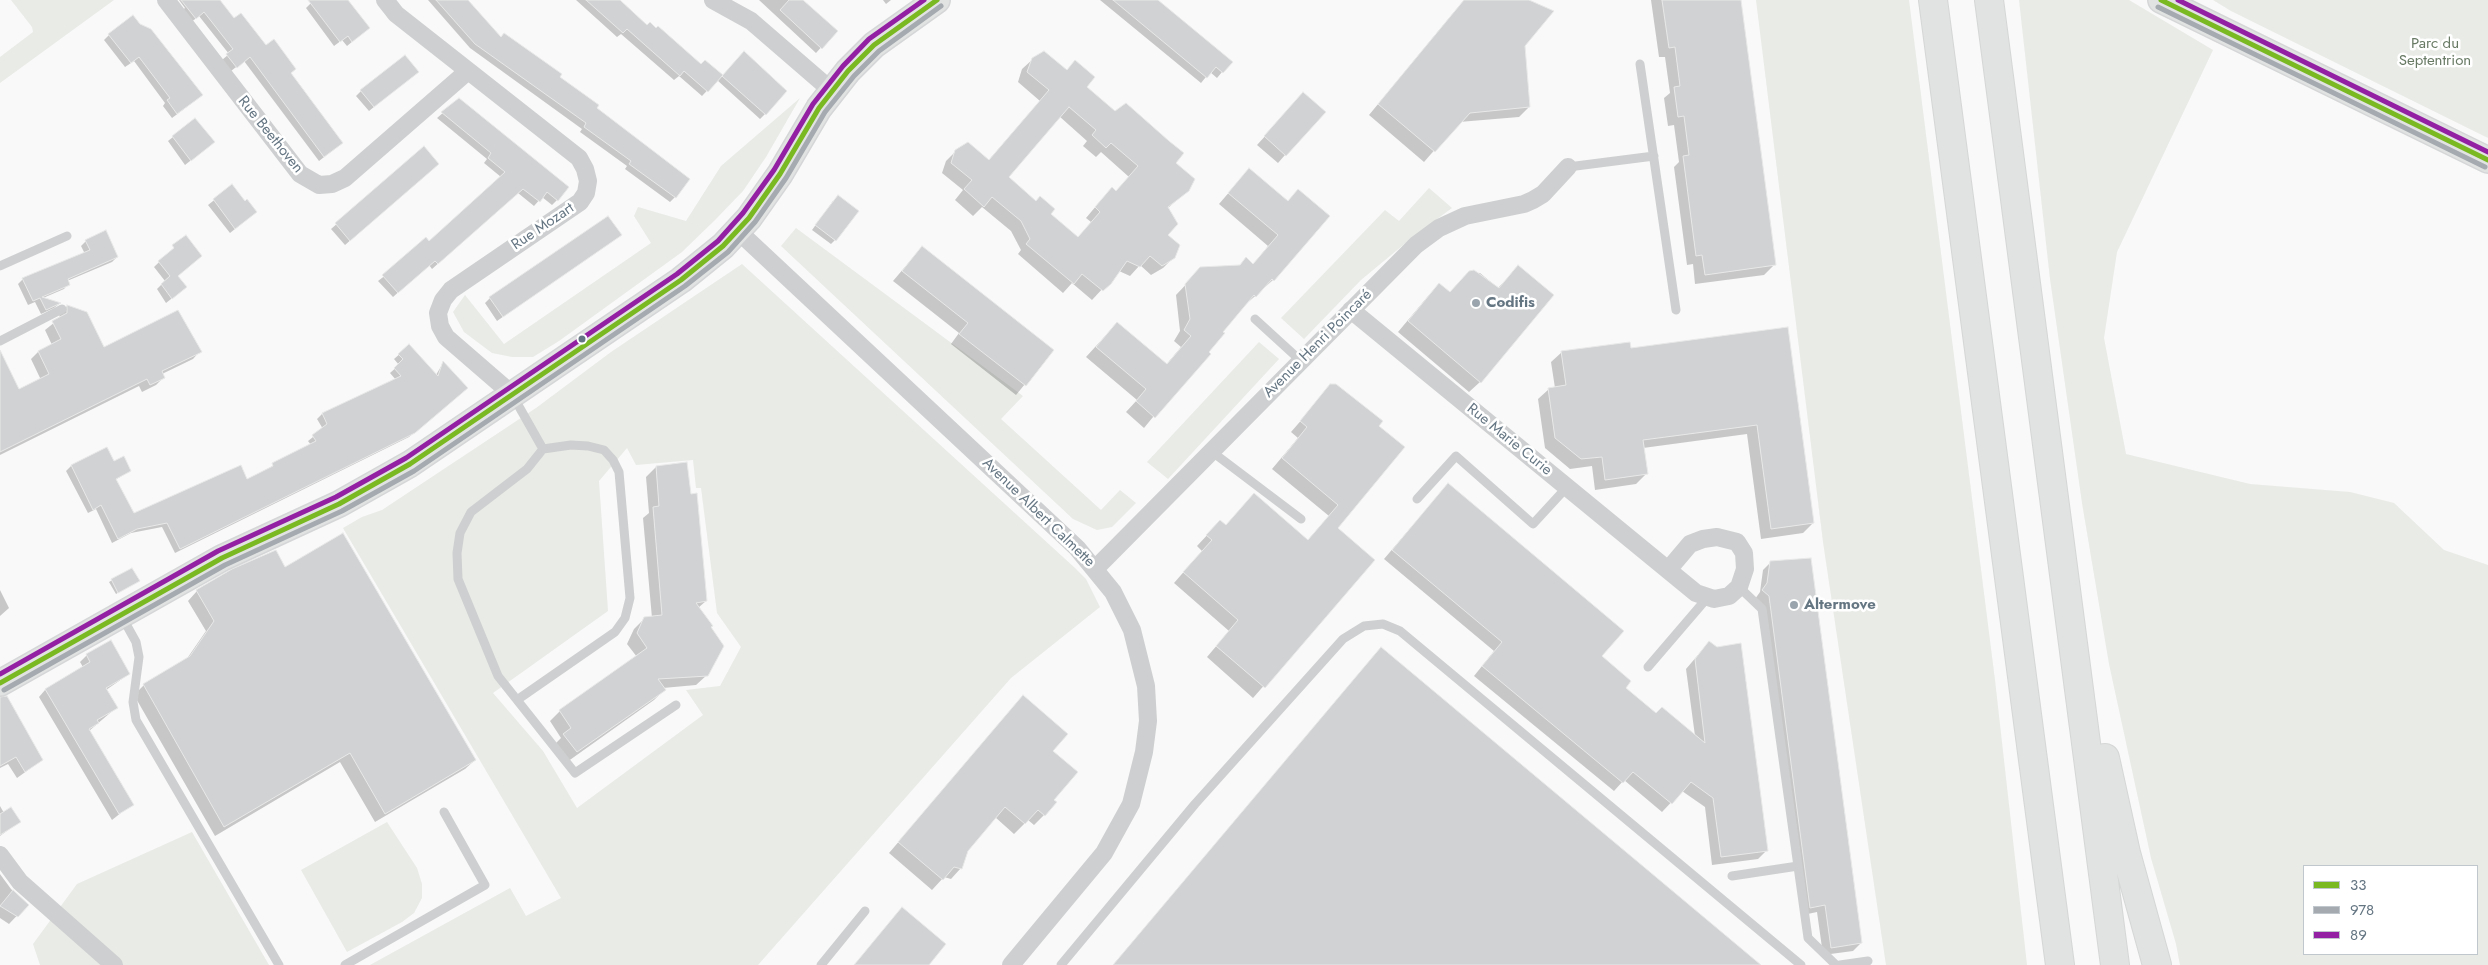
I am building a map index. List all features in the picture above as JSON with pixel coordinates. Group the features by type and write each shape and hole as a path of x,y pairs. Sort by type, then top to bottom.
{"highway":[{"path":"1933,0 2060,965"},
{"path":"1989,0 2115,965"},
{"path":"2044,425 2089,656 2111,790 2157,965"}],"street":[{"name":"Rue Beethoven","path":"166,0 300,174 319,185 332,184 345,178 468,72"},
{"name":"Rue Mozart","path":"385,0 396,14 579,158 585,169 588,181 586,193 580,202 451,290 443,300 438,313 440,326 446,337 513,395"},
{"path":"713,0 750,21 832,91"},
{"path":"0,684 222,558 338,504 389,477 681,280 704,263 738,231 780,174 832,91 848,71 874,45 937,0"},
{"path":"2161,0 2488,160"},
{"name":"Avenue Henri Poincaré","path":"1096,568 1351,310 1429,234 1465,216 1529,202 1543,194 1568,167"},
{"name":"Avenue Albert Calmette","path":"738,231 1053,525 1096,568 1121,607 1135,639 1142,667 1148,721 1141,770 1131,804 1104,853 1011,965"},
{"name":"Rue Marie Curie","path":"1351,310 1696,593 1708,597"},
{"path":"1668,570 1690,544 1702,538 1717,537 1737,542 1744,553 1746,569 1739,587 1729,596 1714,599 1708,597"},
{"path":"0,855 24,886 114,965"}],"lane":[{"path":"1640,64 1676,310"},
{"path":"1568,167 1654,156"},
{"path":"0,266 67,236"},
{"path":"0,341 62,309"},
{"path":"1255,319 1301,361"},
{"path":"513,395 543,449"},
{"path":"517,700 615,632 625,618 630,598 619,472 613,460 604,450 588,446 570,445 543,449 527,469 471,512 460,533 457,553 458,580 465,600 498,676 575,774 676,705"},
{"path":"1211,451 1301,520"},
{"path":"1417,499 1456,456 1533,524 1567,488"},
{"path":"1739,587 1762,609 1808,938 1836,965"},
{"path":"1648,667 1708,597"},
{"path":"121,615 138,649 139,666 133,702 136,720 280,965"},
{"path":"1061,965 1195,804 1343,639 1364,626 1383,624 1400,631 1801,965"},
{"path":"345,965 485,885 444,812"},
{"path":"1732,876 1798,866"},
{"path":"821,965 865,911"},
{"path":"1840,965 1868,961"}],"green space":[{"path":"11,0 114,0 0,83 0,57 33,32 32,27"},
{"path":"1756,0 1909,0 1995,680 2027,965 1886,965 1823,542"},
{"path":"2019,0 2129,0 2213,50 2117,252 2104,338 2126,454 2250,484 2350,492 2394,503 2444,550 2488,565 2488,965 2180,965 2176,944 2151,858 2109,664 2082,503 2050,279"},
{"name":"Parc du Septentrion","path":"2213,0 2488,0 2488,138 2231,11"},
{"path":"800,98 766,157 743,191 715,220 682,252 559,341 533,357 512,357 492,353 464,332 453,312 465,295 504,344 651,243 634,216 638,207 686,221 721,166"},
{"path":"1429,188 1452,208 1414,236 1361,280 1304,339 1281,318 1385,210 1399,221"},
{"path":"796,228 1023,396 1001,419 1101,510 1120,490 1136,503 1112,527 1097,530 1073,519 781,246"},
{"path":"742,264 1075,568 1086,579 1100,607 1011,678 758,965 370,965 510,888 526,916 561,898 343,528 362,517 382,510 536,408 611,352","holes":["627,448 636,465 693,460 696,488 701,488 717,613 741,647 720,686 686,690 703,715 577,808 543,751 493,693 608,611 599,481"]},
{"path":"1259,342 1279,359 1168,479 1147,462"},
{"path":"387,822 417,868 422,884 422,898 414,913 402,922 347,952 301,870"},
{"path":"192,832 269,965 40,965 33,944 77,884"}],"building":[{"path":"181,0 220,0 234,18 241,13 266,45 274,39 296,69 291,73 343,143 324,157 250,57 237,68 226,54 233,49 204,12 196,19"},
{"path":"308,0 348,0 370,28 352,42 348,36 340,42"},
{"path":"436,0 468,0 501,37 504,33 562,74 560,77 599,105 597,108 690,179 676,198 629,164 631,161 584,127 586,123 475,44"},
{"path":"586,0 620,0 647,25 650,22 656,28 658,26 701,64 705,60 723,75 708,92 684,71 680,76 627,29 623,33"},
{"path":"789,0 803,0 838,31 822,49 780,10"},
{"path":"1113,0 1158,0 1233,62 1223,73 1216,67 1207,78"},
{"path":"1464,0 1529,0 1554,11 1525,46 1530,107 1470,113 1435,152 1378,104"},
{"path":"1662,0 1741,0 1776,265 1705,275 1702,255 1696,256 1683,156 1689,155 1684,116 1678,117 1674,87 1680,86 1675,47 1669,48"},
{"path":"133,15 140,24 151,29 203,95 177,114 167,100 170,98 139,57 131,63 108,34"},
{"path":"744,51 787,91 766,115 722,76"},
{"path":"1044,51 1067,70 1075,60 1095,77 1087,87 1115,111 1126,103 1184,153 1176,163 1195,179 1189,191 1168,207 1178,224 1168,235 1180,245 1175,258 1162,266 1150,256 1140,267 1127,261 1111,284 1103,291 1082,274 1074,284 1026,244 1030,239 1021,221 992,197 984,207 964,189 972,180 951,163 955,150 968,142 989,160 1049,90 1027,72 1032,58","holes":["1069,107 1096,130 1092,135 1106,148 1111,143 1138,166 1116,191 1112,187 1095,207 1100,212 1078,237 1051,214 1055,209 1040,196 1036,201 1009,177"]},
{"path":"405,55 419,72 374,107 360,90"},
{"path":"1303,92 1326,112 1286,156 1264,136"},
{"path":"459,98 569,187 558,201 547,192 540,202 523,189 438,264 435,261 398,293 382,275 426,237 429,241 505,172 488,158 491,153 441,112"},
{"path":"195,118 215,142 191,161 172,136"},
{"path":"424,146 439,164 350,241 335,223"},
{"path":"1249,168 1288,201 1298,189 1330,216 1274,281 1272,279 1256,297 1254,295 1223,332 1225,333 1209,352 1211,354 1155,418 1136,401 1146,389 1096,347 1117,322 1167,364 1191,336 1184,330 1190,319 1185,284 1200,267 1240,265 1246,257 1253,264 1278,235 1228,193"},
{"path":"232,184 245,201 247,199 257,212 235,229 213,199"},
{"path":"838,195 859,211 836,241 815,225"},
{"path":"608,216 622,235 503,317 489,297"},
{"path":"106,230 118,257 68,279 70,285 42,297 61,303 46,310 40,298 33,301 22,278 90,250 85,240"},
{"path":"186,235 202,256 178,276 187,287 172,299 161,284 170,276 158,261 174,248 172,245"},
{"path":"922,246 1054,350 1026,386 959,334 968,323 902,271"},
{"path":"1518,265 1554,295 1481,383 1408,321 1439,283 1450,292 1469,271 1474,270 1499,288"},
{"path":"67,305 87,312 104,347 178,310 202,352 162,371 165,378 150,385 147,379 0,452 0,350 19,389 49,374 38,351 61,339 52,321 67,313"},
{"path":"1788,327 1814,523 1771,529 1757,425 1643,440 1648,474 1605,480 1602,457 1581,459 1555,438 1548,388 1566,385 1561,351 1630,342 1631,348"},
{"path":"409,344 438,376 443,361 468,388 415,433 180,549 167,523 137,529 118,539 101,505 93,510 71,465 107,447 114,461 124,456 131,471 116,479 134,513 241,465 247,479 273,466 272,463 316,441 312,435 327,424 322,413 401,376 394,368 403,359 398,354"},
{"path":"1330,384 1336,384 1383,421 1379,426 1405,447 1338,528 1375,560 1265,688 1216,646 1238,620 1183,572 1212,540 1206,535 1220,520 1226,525 1254,493 1308,540 1338,505 1282,458 1307,427 1300,421"},
{"path":"687,462 691,494 697,493 707,601 696,603 713,626 711,627 724,646 708,676 658,679 666,690 577,752 563,734 571,728 559,710 647,648 637,633 644,617 662,615 653,507 659,506 656,466"},
{"path":"1448,483 1624,631 1602,656 1631,681 1626,688 1656,713 1662,707 1705,743 1695,659 1709,641 1717,647 1741,643 1768,851 1721,857 1713,798 1691,782 1672,804 1633,772 1623,783 1482,666 1502,642 1392,550"},
{"path":"343,533 476,760 385,814 350,753 224,827 143,684 190,656 214,621 196,590 232,569 276,550 285,567"},
{"path":"1811,558 1862,943 1831,948 1825,905 1810,908 1769,596 1762,590 1767,583 1770,561"},
{"path":"132,568 140,581 118,593 111,579"},
{"path":"111,640 130,674 106,688 118,708 97,720 99,723 89,729 134,805 119,814 45,689 90,662 86,654"},
{"path":"1381,647 1632,857 1761,965 1113,965"},
{"path":"1023,695 1068,734 1053,751 1078,772 1054,800 1057,802 1045,816 1038,810 1025,824 1005,807 968,851 962,869 954,867 943,880 898,842"},
{"path":"7,696 43,760 25,772 16,757 0,766 0,697"},
{"path":"11,807 21,822 0,835 0,814"},
{"path":"13,890 29,905 18,917 0,906"},
{"path":"902,907 946,944 929,965 854,965"}],"transit line":[{"name":"89","path":"0,674 218,551 336,497 406,458 677,274 718,241 743,213 774,170 813,104 843,66 869,39 924,0"},
{"name":"33","path":"0,683 222,558 339,504 410,464 681,280 723,246 749,218 780,174 819,108 848,71 874,45 937,0"},
{"name":"33","path":"2161,0 2488,160"},
{"name":"89","path":"2178,0 2488,152"},
{"name":"978","path":"4,690 225,565 342,511 414,471 685,286 728,252 755,222 786,178 825,112 854,76 879,51 941,6"},
{"name":"978","path":"2158,7 2485,167"}],"place":[{"name":"Codifis","path":"1476,303"},
{"name":"Altermove","path":"1794,605"}]}
